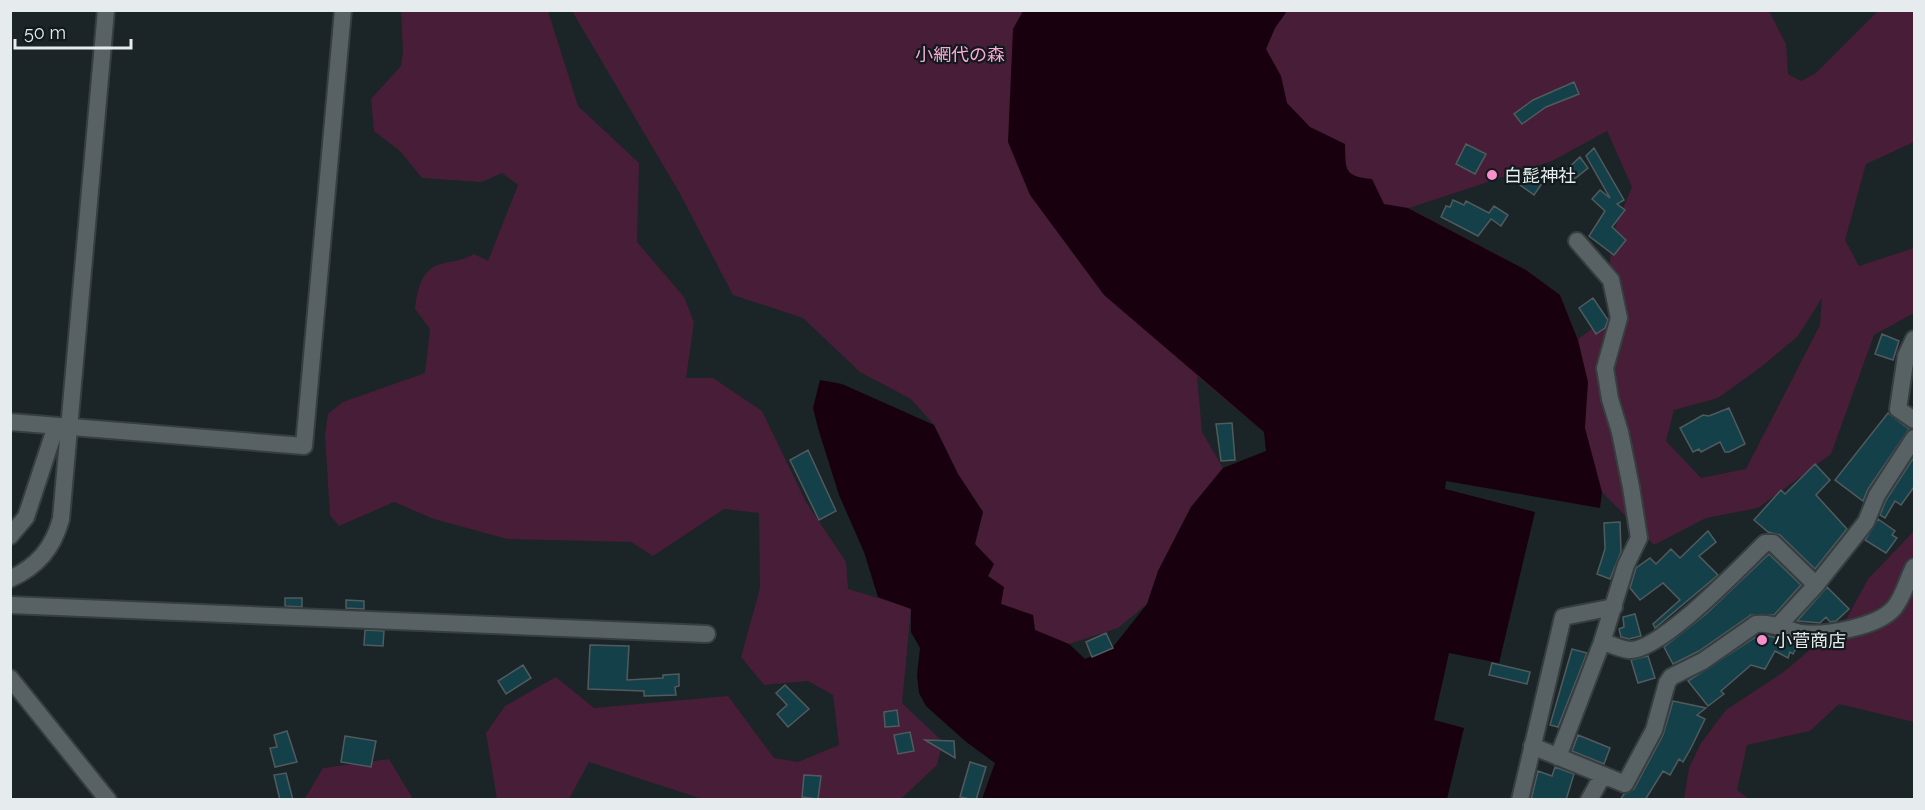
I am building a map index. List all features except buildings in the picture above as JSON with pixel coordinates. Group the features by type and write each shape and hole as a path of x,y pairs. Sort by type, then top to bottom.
{"street":[{"path":"10,579 36,564 47,553 57,535 61,519 63,426 106,10"},
{"path":"10,422 304,446 343,10"},
{"path":"1558,757 1602,642 1626,566 1639,538 1625,454 1610,399 1605,368 1619,318 1611,280 1577,242"},
{"path":"1914,339 1906,356 1898,409 1914,420"},
{"path":"10,536 26,517 63,426"},
{"path":"1778,626 1816,585 1866,522 1877,495 1914,438"},
{"path":"1602,642 1629,650 1644,646 1666,633 1765,543 1773,543 1816,585"},
{"path":"1532,746 1625,784 1654,730 1667,683 1671,677 1703,662 1756,624 1766,623 1800,633 1822,633 1843,630 1885,616 1901,599 1914,567"},
{"path":"10,605 707,634"},
{"path":"1520,800 1563,617 1614,607"},
{"path":"10,678 108,800"},
{"path":"1589,800 1603,776"}],"green space":[{"path":"401,11 548,11 578,106 639,163 637,242 684,297 694,322 686,378 713,378 762,411 806,502 846,562 848,589 911,608 902,703 943,742 937,765 901,799 702,799 589,762 569,799 497,799 486,733 505,706 556,677 594,708 728,696 774,758 798,762 839,745 833,695 808,681 764,685 741,657 760,588 759,513 724,509 653,556 631,542 507,539 434,519 394,502 339,526 330,515 325,436 328,414 343,402 425,373 430,329 415,309 423,277 438,265 474,254 488,261 518,185 502,173 482,182 422,178 400,151 374,131 371,99 401,66 403,52"},
{"name":"小網代の森","path":"572,11 1769,11 1786,44 1788,74 1801,81 1816,73 1878,11 1914,11 1914,142 1866,164 1845,240 1859,266 1914,248 1914,313 1874,335 1831,454 1758,508 1706,518 1654,545 1548,437 1264,432 1197,376 1202,432 1223,468 1191,507 1158,571 1147,604 1118,628 1069,644 1035,630 1033,615 1001,604 988,576 994,564 975,544 983,512 958,474 934,425 911,399 860,372 803,318 733,295 679,192","holes":["1607,131 1632,187 1611,237 1608,317 1578,339 1560,295 1526,270 1409,208 1552,161","1822,298 1820,325 1746,469 1701,478 1666,441 1674,410 1718,398 1761,367 1798,336"]},
{"path":"1914,531 1914,722 1839,704 1810,731 1747,745 1737,790 1749,799 1684,800 1689,768 1701,743 1726,710 1785,671 1847,618 1868,579"},
{"path":"389,759 413,799 304,800 323,768"}],"shaded area":[{"path":"1023,11 1287,11 1275,28 1266,49 1281,76 1287,103 1310,127 1345,144 1348,170 1356,176 1372,179 1384,204 1408,208 1526,270 1560,295 1578,340 1588,382 1585,428 1602,492 1600,508 1446,481 1445,489 1535,512 1499,663 1449,653 1434,720 1464,728 1447,799 982,799 995,763 965,741 926,706 919,693 917,675 920,648 911,632 911,609 878,597 864,552 839,495 818,428 813,408 820,380 842,384 934,425 958,474 983,512 975,544 994,564 988,576 1004,587 1001,604 1033,615 1035,630 1069,644 1085,659 1113,647 1147,604 1158,571 1191,507 1223,468 1266,451 1264,432 1104,295 1030,195 1008,142 1013,29"}],"place":[{"name":"白髭神社","path":"1492,175"},
{"name":"小菅商店","path":"1762,640"}]}
